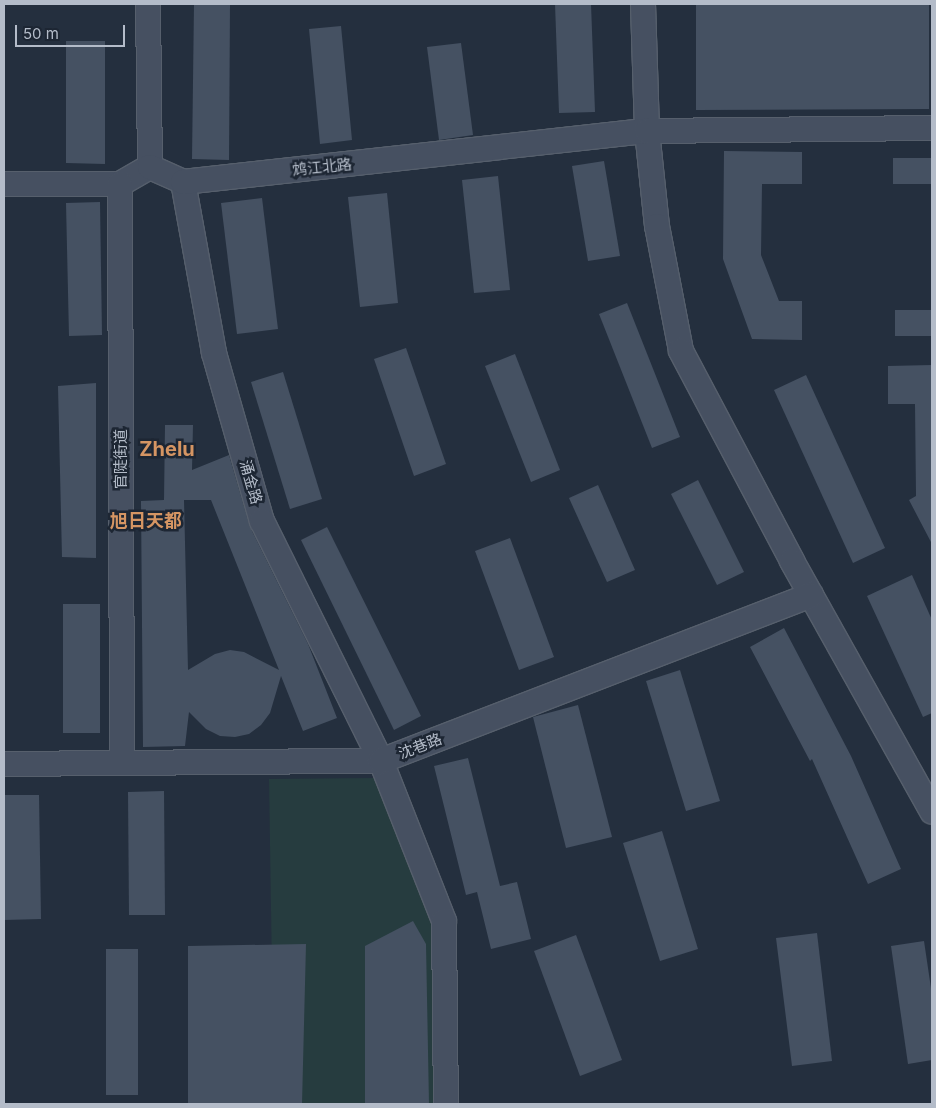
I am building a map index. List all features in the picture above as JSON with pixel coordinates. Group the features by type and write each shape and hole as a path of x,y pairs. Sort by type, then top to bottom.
{"street":[{"path":"148,4 150,167"},
{"path":"643,4 647,131 658,226 681,352 811,594 932,812"},
{"name":"鸩江北路","path":"183,182 647,131 932,128"},
{"path":"150,167 183,182"},
{"path":"4,184 120,184 150,167"},
{"name":"涌金路","path":"183,182 214,353 262,521 381,761 444,921 446,1104"},
{"name":"官陡街道","path":"120,184 122,763"},
{"name":"沈巷路","path":"4,764 381,761 811,594"}],"green space":[{"path":"375,778 444,921 442,1104 274,1104 269,779"}],"building":[{"path":"194,4 230,4 229,160 192,159"},
{"path":"555,4 591,4 595,112 559,113"},
{"path":"696,4 929,4 929,109 696,110"},
{"path":"341,26 352,140 320,144 309,29"},
{"path":"66,41 105,41 105,164 66,163"},
{"path":"461,43 473,135 439,140 427,47"},
{"path":"724,151 802,152 802,184 762,184 761,255 779,301 802,301 802,340 752,339 723,259"},
{"path":"893,158 932,158 932,184 893,184"},
{"path":"604,161 620,256 588,261 572,166"},
{"path":"498,176 510,290 474,293 462,180"},
{"path":"387,193 398,303 360,307 348,197"},
{"path":"262,198 278,329 237,334 221,203"},
{"path":"100,202 102,335 69,336 66,203"},
{"path":"627,303 680,437 652,448 599,314"},
{"path":"895,310 932,310 932,336 895,336"},
{"path":"406,348 446,464 414,476 374,359"},
{"path":"515,354 560,470 531,482 485,366"},
{"path":"932,365 932,544 909,500 916,496 915,404 888,404 888,366"},
{"path":"283,372 322,499 290,509 251,382"},
{"path":"806,375 885,548 853,563 774,390"},
{"path":"96,383 96,558 62,557 58,386"},
{"path":"165,425 193,425 192,470 229,455 250,527 308,644 337,718 303,731 281,676 270,713 261,725 249,734 235,737 220,736 206,729 189,712 185,746 143,747 141,501 164,500","holes":["184,500 211,500 279,670 244,652 230,650 215,654 188,670"]},
{"path":"698,480 744,572 717,585 671,494"},
{"path":"598,485 635,570 607,582 569,498"},
{"path":"327,527 421,716 394,730 301,540"},
{"path":"510,538 554,657 519,670 475,551"},
{"path":"912,575 932,620 932,713 923,717 867,596"},
{"path":"63,604 100,604 100,733 63,733"},
{"path":"784,628 851,756 901,869 868,884 812,759 810,761 750,647"},
{"path":"680,670 720,801 686,811 646,681"},
{"path":"578,705 612,837 566,848 533,717"},
{"path":"468,758 500,886 517,882 531,939 491,949 477,892 466,895 434,766"},
{"path":"164,791 165,915 129,915 128,792"},
{"path":"4,795 39,795 41,919 4,920"},
{"path":"662,831 698,949 660,961 623,843"},
{"path":"413,921 426,944 429,1104 365,1104 365,946"},
{"path":"817,933 832,1061 792,1066 776,938"},
{"path":"576,935 622,1060 580,1076 534,951"},
{"path":"924,941 932,995 932,1060 908,1064 891,946"},
{"path":"306,944 302,1104 188,1104 188,946"},
{"path":"106,949 138,949 138,1095 106,1095"}],"district":[{"name":"Zhelu","path":"167,449"},
{"name":"旭日天都","path":"146,521"}]}
